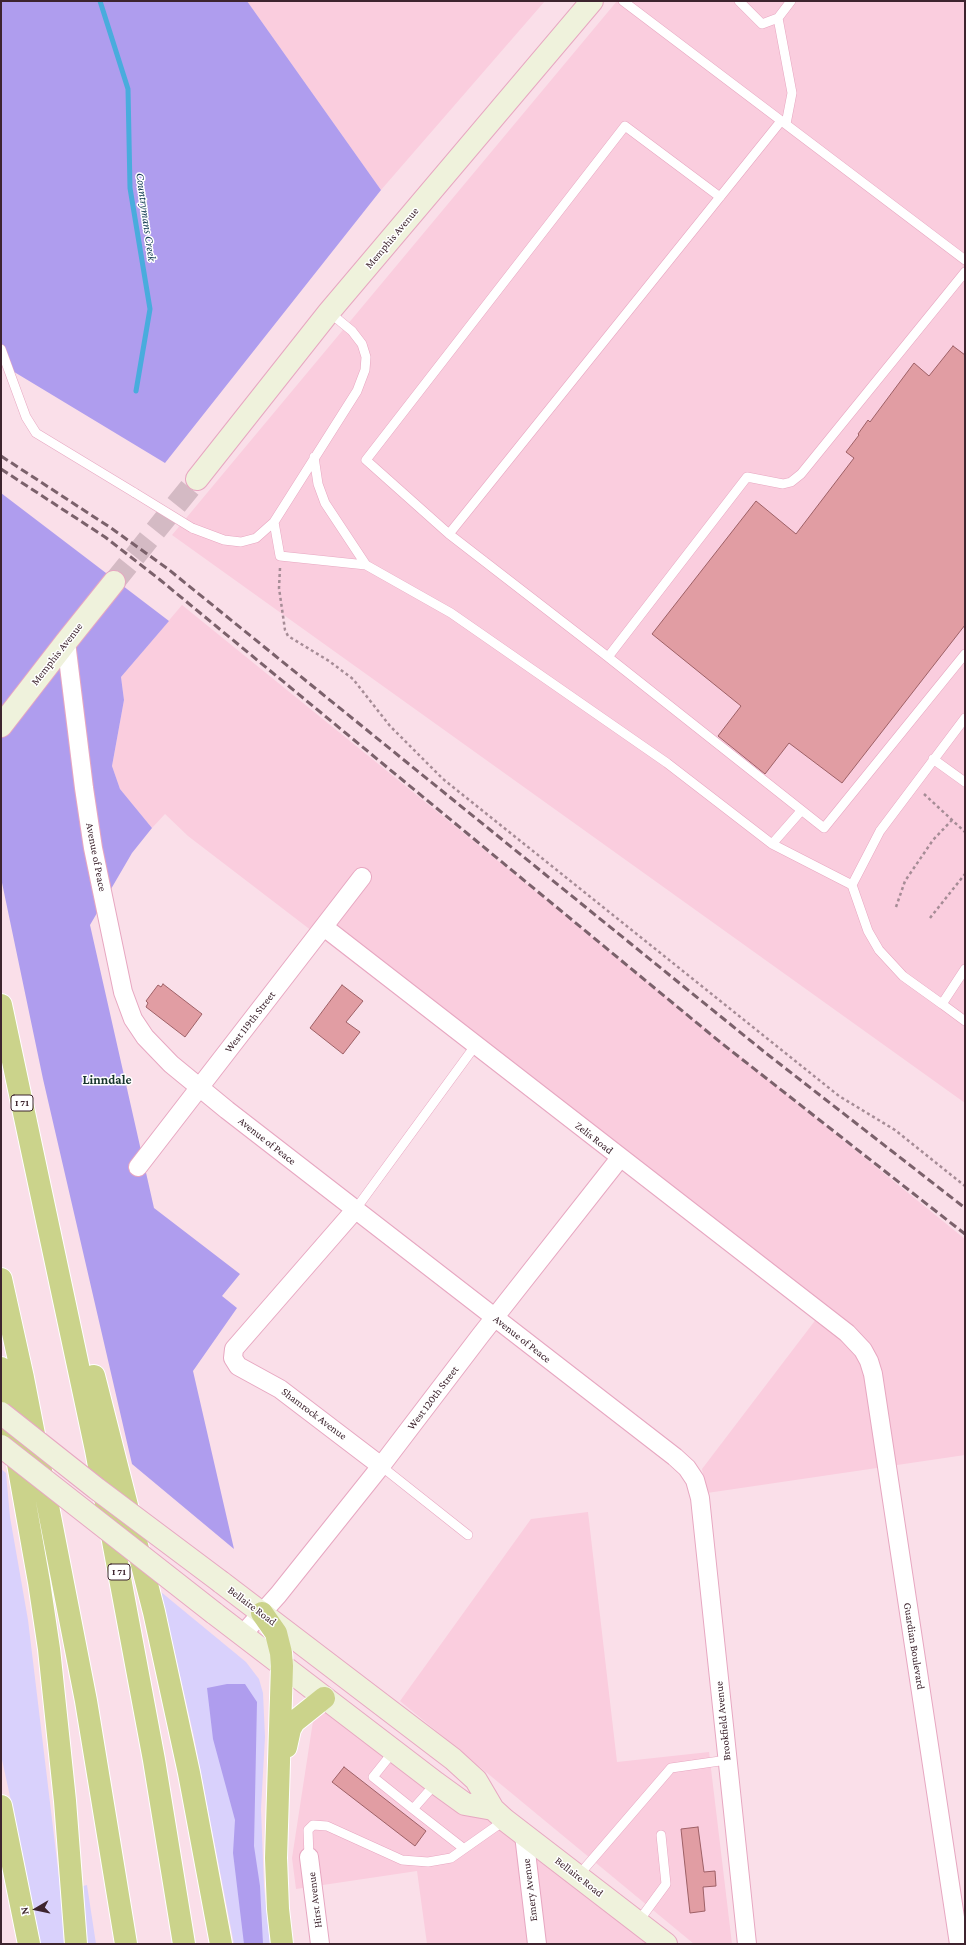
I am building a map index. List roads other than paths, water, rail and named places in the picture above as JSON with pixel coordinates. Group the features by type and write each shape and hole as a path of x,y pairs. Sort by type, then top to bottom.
{"highway":[{"name":"I 71","path":"1,1005 96,1450 153,1752 184,1944"},
{"path":"44,1202 112,1440 154,1612 189,1773 221,1944"},
{"path":"1,1279 23,1378 86,1701 126,1944"},
{"path":"1,1368 39,1582 49,1649 65,1801 76,1944"},
{"path":"262,1613 276,1633 282,1666 276,1858 278,1909 282,1944"},
{"path":"278,1790 290,1729 298,1718 324,1698"},
{"path":"1,1806 29,1944"}],"street":[{"name":"Memphis Avenue","path":"197,479 329,312 592,1"},
{"name":"Memphis Avenue","path":"1,726 114,582"},
{"name":"Avenue of Peace","path":"66,642 88,817 126,1000 133,1019 151,1045 199,1087 355,1210 683,1464 695,1480 700,1498"},
{"name":"West 119th Street","path":"138,1167 362,877"},
{"name":"Zelis Road","path":"324,927 475,1046 847,1333 863,1350"},
{"name":"West 120th Street","path":"242,1635 262,1613 381,1466 494,1318 620,1158"},
{"name":"Shamrock Avenue","path":"355,1210 234,1349 234,1358 238,1366 280,1389 381,1466"},
{"name":"Guardian Boulevard","path":"863,1350 869,1361 873,1374 959,1944"},
{"name":"Bellaire Road","path":"1,1413 97,1489 453,1758 476,1780 499,1814 524,1835 666,1944"},
{"name":"Bellaire Road","path":"1,1446 394,1752 465,1804 499,1814"},
{"name":"Brookfield Avenue","path":"700,1498 747,1944"},
{"name":"Emery Avenue","path":"524,1835 537,1944"},
{"name":"Hirst Avenue","path":"309,1856 320,1944"}],"lane":[{"path":"623,1 965,260"},
{"path":"738,1 762,24 778,18 791,1"},
{"path":"449,534 720,197 784,122 792,93 778,18"},
{"path":"720,197 625,126 366,460 449,534 824,828 965,654"},
{"path":"608,658 747,477 784,484 791,482 801,474 965,272"},
{"path":"1,349 26,417 36,433 192,528 224,540 240,542 256,538 274,522 357,391 365,370 366,357 362,344 352,331 329,312"},
{"path":"314,457 318,484 325,503 366,565"},
{"path":"274,522 280,556 366,565 451,613 667,763 772,844 852,885 868,931 879,950 903,976 965,1021"},
{"path":"852,885 880,830 932,759 965,718"},
{"path":"932,759 965,782"},
{"path":"772,844 802,811"},
{"path":"942,1004 965,969"},
{"path":"355,1210 475,1046"},
{"name":"Shamrock Avenue","path":"381,1466 468,1536"},
{"path":"394,1752 373,1777 463,1848"},
{"path":"578,1876 672,1768 727,1760"},
{"path":"413,1809 436,1783"},
{"path":"309,1856 308,1830 313,1825 327,1826 402,1860 428,1862 451,1858 499,1814"},
{"path":"638,1922 666,1884 661,1834"}],"waterway":[{"name":"Countrymans Creek","path":"100,1 128,89 130,188 150,309 136,391"}],"tunnel":[{"path":"114,582 197,479"}],"railway":[{"path":"1,456 111,528 168,569 767,1054 965,1208"},
{"path":"1,469 105,537 159,579 720,1042 965,1234"}],"district":[{"name":"Linndale","path":"107,1080"}]}
